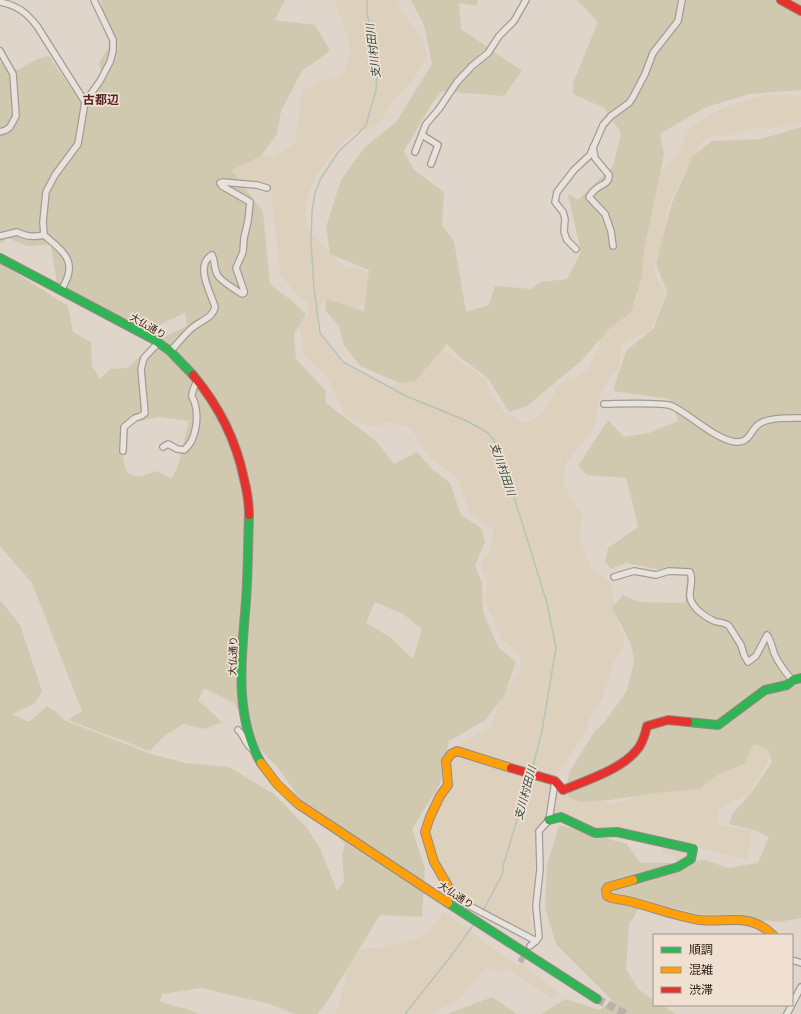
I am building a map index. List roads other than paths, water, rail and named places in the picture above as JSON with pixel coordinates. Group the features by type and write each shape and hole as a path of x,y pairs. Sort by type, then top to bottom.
{"street":[{"path":"61,291 69,270 69,261 64,254 44,235 43,222 46,192 55,175 78,144 85,102 100,81 110,62 113,50 113,40 94,0"},
{"path":"415,152 426,124 441,106 457,82 472,66 488,53 499,36 514,21 526,0"},
{"path":"576,249 567,240 564,232 565,219 563,212 555,202 557,192 574,170 590,155 603,126 611,116 629,103 633,97 645,74 653,53 678,21 682,0"},
{"path":"781,0 801,11"},
{"path":"0,2 10,4 27,13 37,26 85,102"},
{"path":"0,51 13,74 16,116 6,130 0,132"},
{"path":"422,135 438,145 431,164"},
{"path":"593,147 595,158 609,178 606,183 596,188 589,197 605,214 611,231 613,246"},
{"path":"170,352 192,328 210,317 215,310 215,306 204,277 204,267 209,256 212,255 214,258 217,274 220,278 242,294 244,293 236,268 243,252 250,202 222,186 220,183 252,185 268,188"},
{"path":"0,236 17,232 24,236 32,237 44,235"},
{"name":"大仏通り","path":"0,258 158,342 176,357 197,381 220,413 236,450 244,480 249,511 248,580 243,636 242,691 246,722 252,746 268,774 282,790 298,804 400,872 448,898 482,924 597,999"},
{"path":"123,451 124,427 135,418 145,413 141,369 144,358 158,342"},
{"path":"163,446 168,444 177,449 184,450 190,445 198,420 196,405 192,396 192,392 197,381"},
{"path":"604,404 671,405 717,434 728,440 737,442 744,441 758,425 768,421 801,418"},
{"path":"614,577 634,571 656,575 669,571 690,572 692,576 690,596 694,606 705,616 729,626 748,662 756,656 767,635 777,659 785,669 788,676 797,679"},
{"path":"536,941 475,909 448,898 448,886 434,862 425,832 440,796 448,785 446,761 448,756 457,751 556,781 563,790 579,784 628,759 638,751 647,726 665,720 680,720 693,724 704,723 718,725 765,690 787,685 797,679"},
{"path":"238,730 243,734 250,748 254,750"},
{"path":"530,946 539,937 536,906 540,868 539,831 549,820 556,781"},
{"path":"549,820 561,817 596,833 617,832 693,849 691,859 678,867 608,887 606,890 607,896 614,900 626,901 643,907 699,920 709,921 737,919 759,922 770,930 772,934"},
{"path":"793,1004 801,988"}],"waterway":[{"name":"支川村田川","path":"367,0 367,11 377,76 376,90 366,125 339,151 321,178 315,193 312,211 311,241 314,288 320,333 343,362 406,396 467,421 488,433 494,440 510,484 547,603 556,648 542,731 532,770"},
{"name":"支川村田川","path":"483,911 502,875 504,863 530,776"},
{"name":"支川村田川","path":"405,1014 451,956 474,924"}],"tunnel":[{"path":"520,962 527,950"},
{"path":"597,999 626,1014"}],"district":[{"name":"古都辺","path":"101,99"}]}
